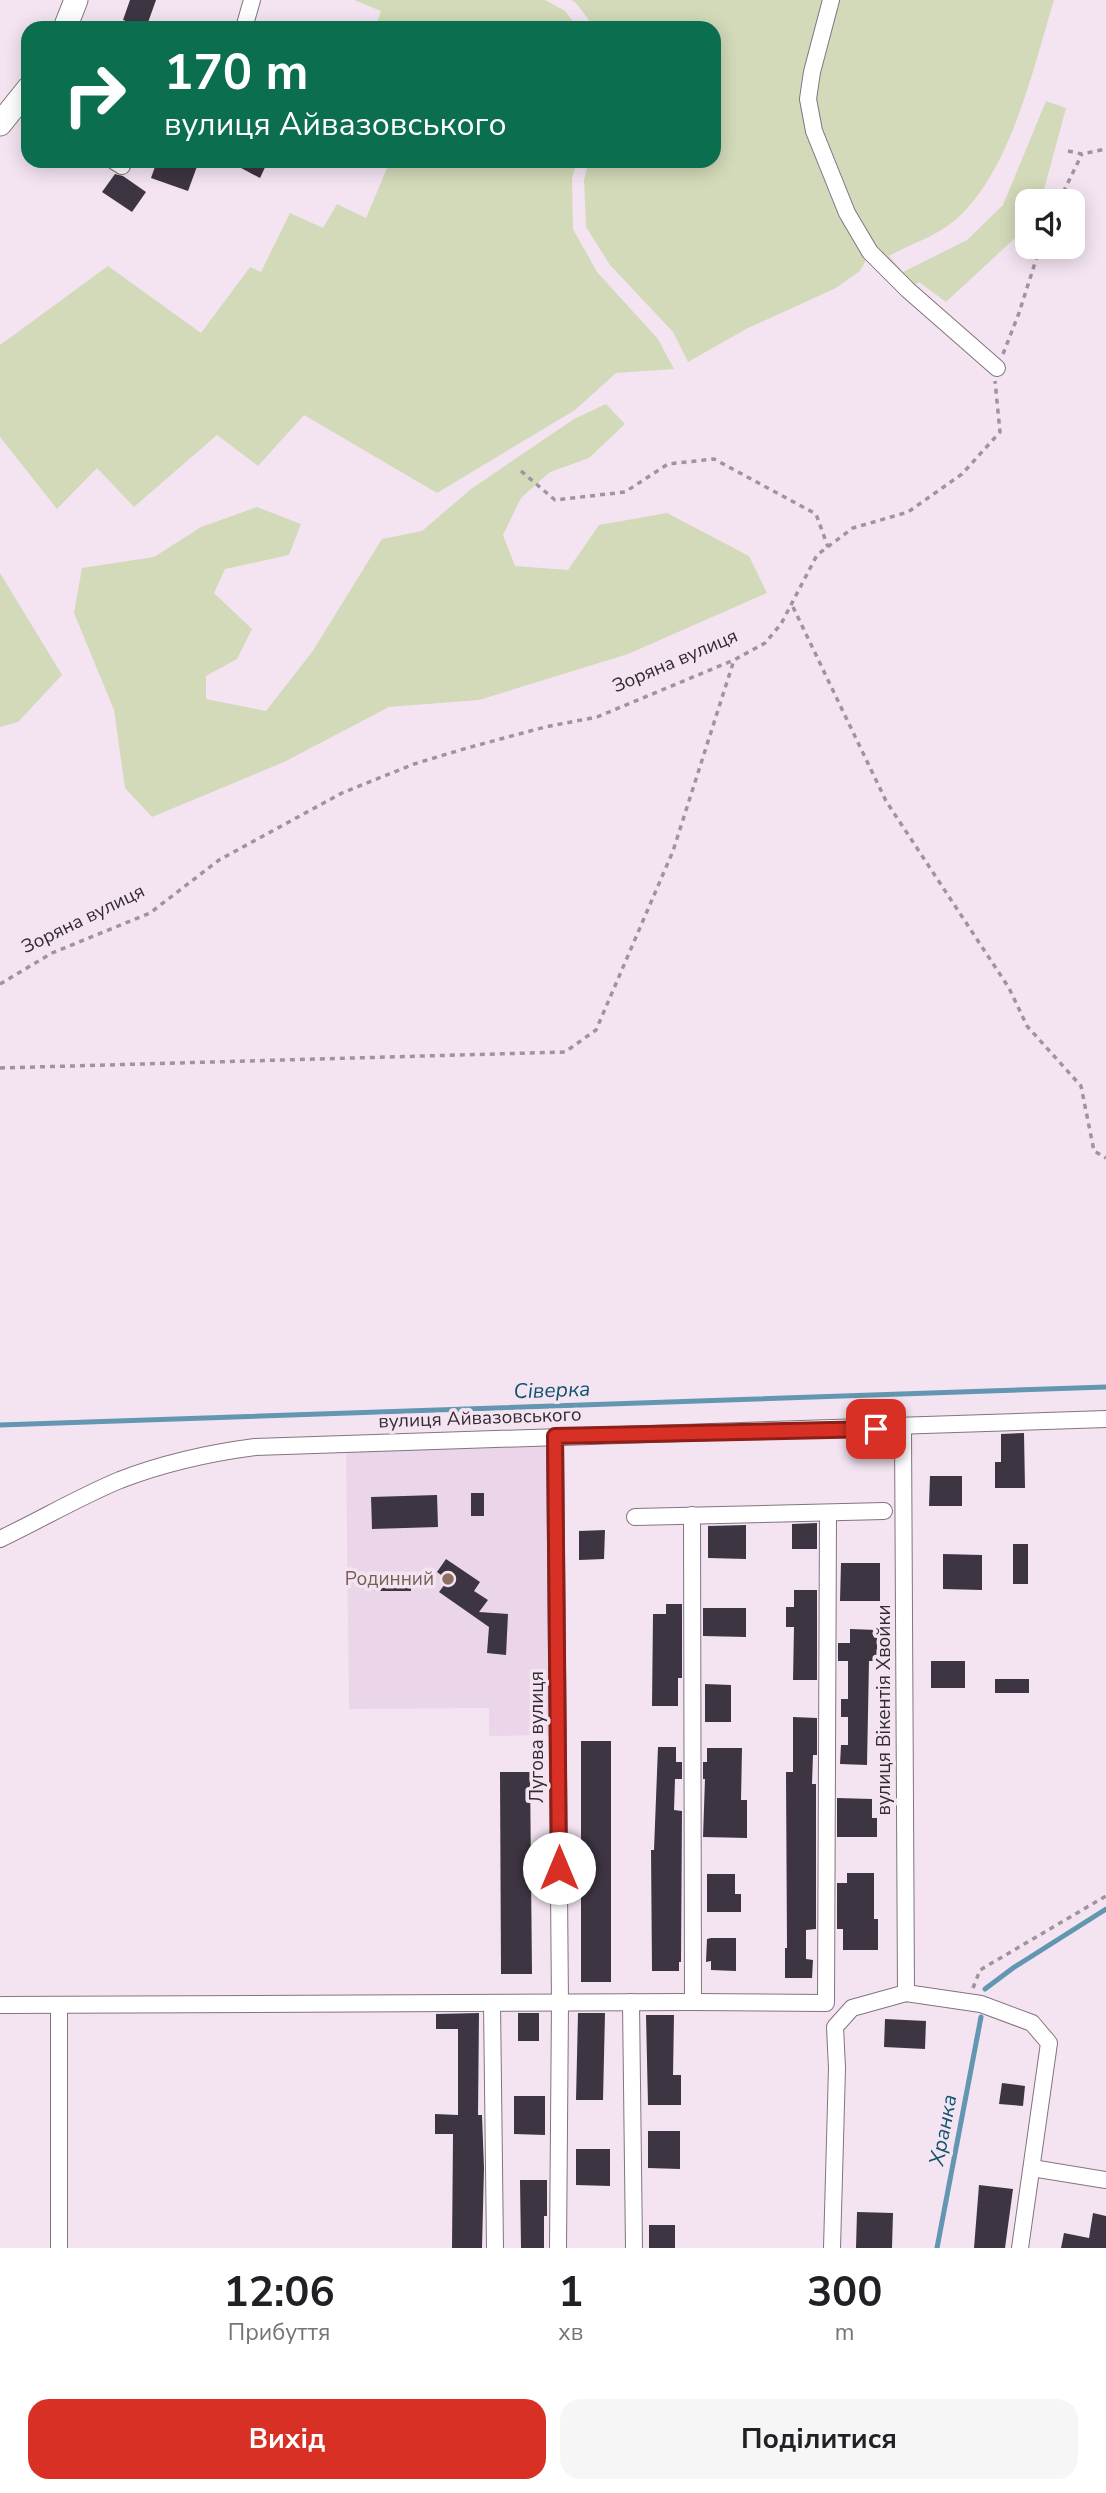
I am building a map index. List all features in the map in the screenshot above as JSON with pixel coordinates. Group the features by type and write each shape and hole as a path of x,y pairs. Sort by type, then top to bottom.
{"street":[{"path":"68,21 76,0"},
{"path":"246,21 252,0"},
{"path":"831,0 812,72 808,99 814,131 847,213 870,252 888,271 997,368"},
{"path":"0,124 21,102"},
{"name":"вулиця Айвазовського","path":"0,1539 118,1481 209,1453 256,1447 555,1436 903,1428 1106,1419"},
{"name":"вулиця Вікентія Хвойки","path":"903,1428 906,1993"},
{"name":"Лугова вулиця","path":"555,1436 558,2248"},
{"path":"635,1517 884,1511"},
{"path":"2,2005 825,2003 828,1513"},
{"path":"692,1515 693,2002"},
{"path":"832,2248 837,2068 835,2027 852,2008 906,1993 981,2004 1032,2023 1049,2043 1020,2248"},
{"path":"631,2002 634,2248"},
{"path":"492,2003 495,2248"},
{"path":"59,2005 60,2248"},
{"path":"1032,2168 1106,2180"}],"path":[{"path":"1068,151 1082,154 1106,149"},
{"path":"1065,189 1082,154"},
{"path":"997,368 1036,259"},
{"name":"Зоряна вулиця","path":"0,984 52,954 150,913 219,859 342,793 414,764 467,748 597,717 734,660 765,643 782,624 817,555 853,528 908,512 962,474 1000,432 995,387 997,368"},
{"path":"521,471 555,500 625,492 668,464 714,459 816,514 828,547"},
{"path":"792,606 886,801 1009,988 1027,1026 1081,1086 1094,1151 1106,1158"},
{"path":"0,1068 565,1052 596,1030 673,851 734,660"},
{"path":"967,2002 980,1970 1106,1896"}],"shaded area":[{"name":"Родинний","path":"548,1445 550,1735 489,1736 489,1708 349,1709 346,1450"}],"green space":[{"path":"354,0 545,0 565,11 573,21 377,21 381,11"},
{"path":"571,0 1054,0 1017,119 1005,149 974,201 947,227 889,256 903,272 967,240 1003,205 1046,101 1066,108 1044,189 1015,189 1015,238 946,302 919,282 908,290 870,253 860,271 836,288 748,328 688,362 673,332 610,265 586,227 584,180 587,168 721,168 721,21 590,21"},
{"path":"387,168 575,168 572,178 573,229 597,272 658,339 674,369 616,373 575,410 437,493 304,415 258,466 217,435 134,507 97,468 57,509 0,437 0,345 108,266 201,333 250,267 261,272 290,213 323,228 337,204 366,218"},
{"path":"606,404 625,424 589,458 550,472 521,498 503,535 515,566 568,570 599,525 667,513 749,556 767,593 628,654 479,700 389,707 284,762 152,817 125,788 114,710 74,613 82,568 154,557 201,527 257,507 301,524 289,555 225,569 214,593 252,629 237,659 206,676 206,699 266,711 312,652 382,539 422,531 471,489 574,419"},
{"path":"0,573 62,675 18,722 0,727"}],"building":[{"path":"130,0 156,0 148,21 123,20"},
{"path":"155,168 196,168 188,191 151,178"},
{"path":"241,168 265,168 260,178"},
{"path":"115,174 123,176 146,192 132,212 102,192"},
{"path":"1024,1433 1025,1488 995,1488 995,1462 1001,1462 1001,1434"},
{"path":"930,1476 962,1476 962,1506 929,1506"},
{"path":"471,1493 484,1493 484,1516 471,1516"},
{"path":"437,1495 438,1527 372,1529 371,1497"},
{"path":"817,1523 817,1549 792,1549 792,1524"},
{"path":"746,1525 746,1559 708,1558 708,1526"},
{"path":"605,1530 604,1559 579,1560 579,1531"},
{"path":"1013,1544 1028,1544 1028,1584 1013,1584"},
{"path":"943,1554 982,1555 982,1590 943,1589"},
{"path":"446,1559 480,1582 474,1591 488,1600 479,1612 508,1614 506,1655 487,1653 489,1627 439,1592 448,1580 437,1572"},
{"path":"841,1563 880,1563 880,1601 840,1601"},
{"path":"374,1576 411,1577 411,1591 374,1591"},
{"path":"794,1590 817,1590 817,1680 793,1680 794,1627 786,1627 786,1607 794,1607"},
{"path":"666,1604 682,1604 682,1678 678,1678 678,1706 652,1706 653,1614 666,1614"},
{"path":"703,1608 746,1608 746,1637 703,1636"},
{"path":"850,1629 877,1630 877,1661 869,1661 867,1765 840,1764 841,1745 848,1745 848,1717 841,1717 841,1699 848,1699 848,1661 838,1661 838,1643 850,1643"},
{"path":"931,1661 965,1661 965,1688 931,1688"},
{"path":"995,1679 1029,1679 1029,1693 995,1693"},
{"path":"705,1684 731,1685 731,1722 705,1722"},
{"path":"793,1717 817,1718 817,1755 813,1755 812,1784 816,1784 816,1929 806,1930 806,1959 813,1960 812,1978 785,1978 786,1772 793,1772"},
{"path":"581,1741 611,1741 611,1982 581,1982"},
{"path":"658,1747 676,1747 676,1762 682,1762 682,1779 675,1779 674,1810 682,1811 679,1971 652,1971 651,1850 654,1850"},
{"path":"707,1748 742,1748 741,1800 747,1800 747,1838 703,1837 703,1762 707,1762"},
{"path":"500,1772 530,1772 532,1974 501,1974"},
{"path":"837,1798 872,1799 872,1818 877,1818 877,1837 837,1837"},
{"path":"847,1873 874,1873 874,1919 878,1919 878,1950 843,1950 843,1929 837,1929 837,1883 847,1883"},
{"path":"707,1874 735,1874 735,1894 741,1894 741,1912 707,1912"},
{"path":"736,1938 736,1971 711,1970 711,1961 706,1962 707,1939"},
{"path":"479,2013 478,2115 482,2115 484,2168 482,2248 452,2248 453,2134 435,2134 435,2114 458,2115 458,2029 436,2029 436,2014"},
{"path":"518,2013 539,2013 539,2041 518,2041"},
{"path":"578,2013 605,2013 603,2100 576,2100"},
{"path":"646,2015 674,2015 673,2075 681,2075 681,2105 648,2105"},
{"path":"885,2019 926,2021 925,2049 884,2047"},
{"path":"1002,2083 1025,2086 1023,2106 999,2104"},
{"path":"514,2096 545,2096 545,2135 514,2134"},
{"path":"648,2131 680,2131 680,2169 648,2168"},
{"path":"576,2149 610,2149 610,2186 576,2185"},
{"path":"520,2180 547,2180 544,2248 521,2248"},
{"path":"979,2185 1013,2189 1005,2248 974,2248"},
{"path":"857,2212 893,2213 892,2248 856,2248"},
{"path":"1093,2213 1106,2216 1106,2248 1061,2248 1064,2233 1089,2238"},
{"path":"649,2225 675,2225 675,2248 649,2248"}],"waterway":[{"name":"Сіверка","path":"0,1425 1106,1387"},
{"name":"Хранка","path":"985,1989 1106,1909"},
{"name":"Хранка","path":"937,2248 981,2017"}],"place":[{"name":"Родинний","path":"448,1579"}],"route":[{"path":"559,1868 555,1436 876,1429"}]}
